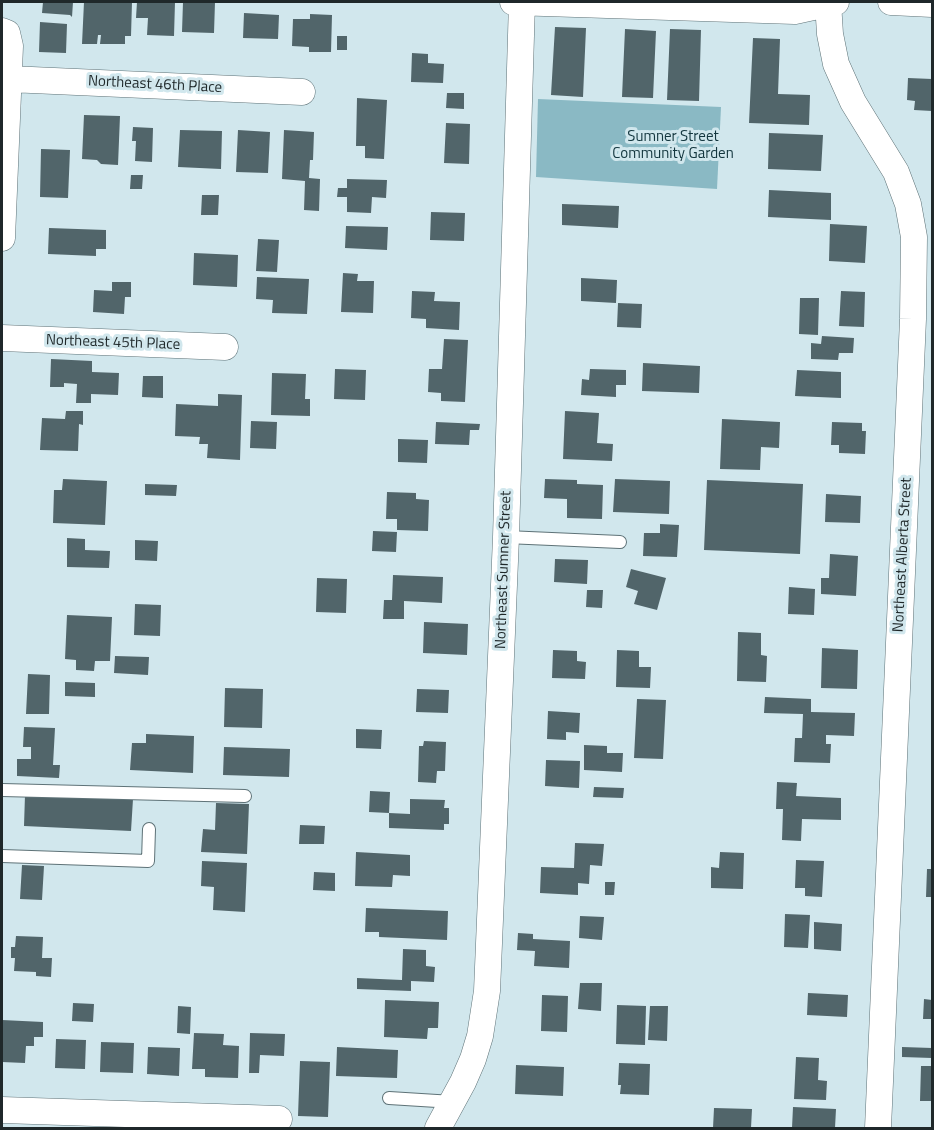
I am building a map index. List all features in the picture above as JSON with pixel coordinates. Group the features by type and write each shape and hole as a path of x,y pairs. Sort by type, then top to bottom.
{"street":[{"path":"513,2 795,11 831,2"},
{"name":"Northeast Sumner Street","path":"442,1127 473,1059 484,1017 487,992 506,537 522,2"},
{"name":"Northeast Alberta Street","path":"831,2 830,34 836,64 853,102 896,172 908,204 914,237 912,341 878,1128"},
{"path":"891,2 933,4"},
{"path":"2,238 10,46 4,32"},
{"name":"Northeast 46th Place","path":"9,79 302,92"},
{"name":"Northeast 45th Place","path":"2,338 225,347"},
{"path":"2,1110 279,1119"}],"lane":[{"path":"506,537 620,542"},
{"path":"2,790 245,796"},
{"path":"2,856 147,861 149,829"},
{"path":"389,1098 453,1102"}],"green space":[{"name":"Sumner Street Community Garden","path":"538,99 721,107 717,189 536,177"}],"building":[{"path":"43,2 73,2 72,17 42,13"},
{"path":"84,2 132,2 131,36 125,36 125,44 100,44 101,35 98,35 97,44 82,44"},
{"path":"137,2 175,2 174,36 147,35 148,18 136,18"},
{"path":"183,2 215,2 214,33 182,32"},
{"path":"244,13 279,15 278,39 243,38"},
{"path":"310,14 332,15 331,52 309,52 309,47 292,46 293,19 310,19"},
{"path":"40,22 67,24 66,53 39,52"},
{"path":"555,27 586,28 583,97 551,95"},
{"path":"625,29 656,31 653,98 622,97"},
{"path":"670,29 701,30 699,101 667,100"},
{"path":"337,36 347,36 347,50 337,50"},
{"path":"753,38 780,39 778,94 810,95 809,125 749,123"},
{"path":"412,53 428,54 428,63 444,64 443,83 411,82"},
{"path":"908,78 932,79 932,111 914,110 915,101 907,100"},
{"path":"447,93 464,93 464,109 446,108"},
{"path":"357,98 387,100 384,159 365,158 365,146 356,146"},
{"path":"84,115 120,116 118,165 101,164 97,160 82,159"},
{"path":"446,123 470,124 469,164 444,163"},
{"path":"133,127 153,128 152,162 135,161 136,141 132,141"},
{"path":"180,130 222,131 221,169 178,167"},
{"path":"238,130 270,132 268,173 236,172"},
{"path":"284,130 314,132 313,160 310,160 309,178 320,179 319,211 304,210 305,181 282,179"},
{"path":"769,133 823,135 821,171 768,169"},
{"path":"41,149 70,150 68,198 40,197"},
{"path":"131,175 143,175 142,189 130,189"},
{"path":"347,179 387,180 386,198 372,197 371,213 347,212 347,197 337,197 338,188 347,188"},
{"path":"769,190 831,193 831,220 768,217"},
{"path":"202,195 219,195 218,215 201,215"},
{"path":"562,204 619,206 618,228 562,225"},
{"path":"431,212 465,213 464,241 430,240"},
{"path":"830,224 867,226 865,263 829,261"},
{"path":"346,226 388,227 387,250 345,248"},
{"path":"49,228 106,230 106,249 96,249 96,256 48,254"},
{"path":"258,239 279,240 277,272 256,271"},
{"path":"194,253 238,255 237,287 193,285"},
{"path":"343,273 358,274 357,281 374,281 373,313 341,312"},
{"path":"257,277 309,279 307,314 272,313 273,300 256,299"},
{"path":"581,278 617,280 616,303 581,301"},
{"path":"112,282 131,282 131,297 125,297 124,314 93,312 94,290 112,291"},
{"path":"412,291 435,292 434,301 460,302 459,330 426,328 426,319 411,318"},
{"path":"841,291 865,292 864,327 839,326"},
{"path":"800,298 819,298 818,335 799,334"},
{"path":"618,303 642,304 641,328 617,327"},
{"path":"822,336 854,338 853,353 839,353 838,360 811,359 811,343 821,344"},
{"path":"444,339 468,340 465,402 441,401 441,393 428,392 429,369 442,369"},
{"path":"51,359 92,361 92,372 119,373 118,395 91,394 91,403 76,403 77,384 64,383 64,387 50,387"},
{"path":"643,363 700,366 699,393 642,391"},
{"path":"335,369 366,370 365,400 334,399"},
{"path":"590,369 626,370 626,385 616,385 616,397 581,395 582,379 589,380"},
{"path":"797,370 841,372 841,398 795,396"},
{"path":"272,373 306,374 305,399 310,399 310,416 271,415"},
{"path":"143,376 163,376 163,398 142,397"},
{"path":"218,394 242,395 240,460 207,458 208,444 199,444 200,437 175,436 176,404 218,406"},
{"path":"66,411 83,411 83,425 79,424 78,451 40,450 42,418 65,419"},
{"path":"565,411 599,413 597,443 613,444 612,461 563,459"},
{"path":"722,419 780,422 779,448 761,447 760,470 720,469"},
{"path":"251,421 277,422 276,449 250,448"},
{"path":"436,422 480,424 479,430 470,430 469,445 435,444"},
{"path":"832,422 862,423 862,431 866,431 865,454 839,453 839,445 831,445"},
{"path":"398,439 428,440 427,463 398,462"},
{"path":"63,479 107,481 105,525 53,523 54,490 62,490"},
{"path":"545,479 577,480 577,484 603,485 602,519 567,518 567,499 544,498"},
{"path":"615,479 670,481 669,514 613,512"},
{"path":"707,480 803,484 800,554 704,550"},
{"path":"145,484 177,485 176,496 145,495"},
{"path":"387,492 416,493 416,499 429,500 428,531 397,530 397,519 386,519"},
{"path":"826,494 861,496 860,523 825,522"},
{"path":"660,524 679,525 677,557 643,556 644,533 660,533"},
{"path":"373,531 397,532 396,552 372,551"},
{"path":"67,538 85,539 85,550 110,551 109,568 67,567"},
{"path":"135,540 158,541 157,561 135,560"},
{"path":"830,554 858,556 856,596 821,594 821,578 829,578"},
{"path":"555,559 588,560 587,584 554,582"},
{"path":"631,569 666,578 657,610 634,604 638,591 626,587"},
{"path":"393,575 443,577 442,603 404,601 404,619 383,619 384,600 392,600"},
{"path":"317,578 347,579 346,613 316,612"},
{"path":"789,587 815,589 814,615 788,614"},
{"path":"587,590 603,590 602,608 586,607"},
{"path":"135,604 161,605 160,636 134,635"},
{"path":"67,615 112,617 110,661 95,661 94,671 76,670 76,660 65,659"},
{"path":"424,622 468,624 467,655 423,653"},
{"path":"738,632 761,633 761,655 767,656 766,682 737,681"},
{"path":"822,648 858,650 857,689 821,688"},
{"path":"553,650 577,651 577,661 586,662 585,679 552,678"},
{"path":"617,650 639,651 639,667 651,667 650,688 616,687"},
{"path":"115,656 149,657 148,675 114,673"},
{"path":"28,674 50,675 49,714 26,714"},
{"path":"65,682 95,683 95,697 65,696"},
{"path":"225,688 263,689 262,728 224,727"},
{"path":"417,689 449,690 448,713 416,712"},
{"path":"765,697 811,699 811,712 855,713 854,736 826,735 826,744 831,744 830,763 794,762 795,738 802,738 803,714 764,713"},
{"path":"637,699 666,700 663,759 634,758"},
{"path":"548,711 580,713 579,733 566,732 566,740 547,739"},
{"path":"24,727 55,728 53,765 60,765 59,778 17,776 17,759 31,759 31,747 23,747"},
{"path":"356,729 382,730 381,749 356,748"},
{"path":"146,734 194,736 193,773 130,770 132,743 146,743"},
{"path":"424,741 446,742 445,771 437,771 436,783 418,782 419,746 423,746"},
{"path":"584,745 607,746 607,753 623,753 622,772 584,770"},
{"path":"224,747 290,749 289,777 223,775"},
{"path":"546,760 580,761 579,788 545,786"},
{"path":"777,782 797,783 796,796 841,798 841,820 802,819 801,841 782,840 783,809 776,809"},
{"path":"594,787 624,788 623,798 593,797"},
{"path":"370,791 390,792 389,813 369,812"},
{"path":"25,795 133,799 131,831 24,826"},
{"path":"410,799 445,800 444,808 449,808 449,824 444,824 444,830 389,828 389,813 410,814"},
{"path":"216,803 249,804 247,854 201,852 203,829 215,830"},
{"path":"300,825 325,826 324,844 299,844"},
{"path":"575,843 604,844 602,866 590,865 589,884 578,883 578,895 540,893 541,867 574,868"},
{"path":"356,852 410,855 410,876 393,875 392,887 355,886"},
{"path":"720,852 744,853 743,889 711,888 711,867 719,868"},
{"path":"796,860 824,861 822,897 805,896 805,888 795,888"},
{"path":"202,861 247,863 245,912 213,910 214,887 201,886"},
{"path":"22,865 44,866 42,900 20,899"},
{"path":"927,869 932,869 932,897 926,897"},
{"path":"314,872 335,873 335,891 313,890"},
{"path":"605,882 615,882 614,895 605,895"},
{"path":"366,908 448,911 447,940 379,937 379,932 365,932"},
{"path":"785,914 810,915 808,948 784,947"},
{"path":"580,916 604,917 602,940 579,938"},
{"path":"814,922 842,924 841,951 814,949"},
{"path":"518,933 533,934 533,939 570,941 569,968 534,966 535,951 517,950"},
{"path":"16,936 43,937 42,958 52,958 51,977 36,976 36,972 14,971 15,958 11,958 11,947 15,947"},
{"path":"403,949 426,950 426,966 435,967 434,982 411,981 411,991 357,989 357,978 402,980"},
{"path":"580,983 602,983 601,1011 578,1009"},
{"path":"808,993 848,995 847,1017 807,1015"},
{"path":"542,995 568,996 567,1032 541,1031"},
{"path":"924,999 932,1000 932,1019 923,1019"},
{"path":"385,1000 439,1002 438,1028 428,1028 427,1039 384,1037"},
{"path":"73,1003 94,1004 93,1022 72,1021"},
{"path":"617,1005 646,1006 645,1045 616,1044"},
{"path":"178,1006 191,1007 190,1034 177,1033"},
{"path":"650,1006 668,1006 667,1041 648,1040"},
{"path":"2,1020 43,1022 43,1037 34,1037 34,1046 26,1046 25,1063 2,1062"},
{"path":"194,1033 224,1034 223,1045 239,1046 238,1078 205,1077 205,1069 192,1069"},
{"path":"250,1033 285,1034 284,1056 260,1055 259,1073 249,1073"},
{"path":"56,1039 86,1040 85,1069 55,1068"},
{"path":"101,1042 134,1043 133,1073 100,1072"},
{"path":"148,1047 180,1048 179,1076 147,1074"},
{"path":"337,1047 398,1050 397,1078 336,1076"},
{"path":"902,1047 932,1048 932,1058 902,1057"},
{"path":"796,1057 819,1058 818,1080 827,1081 826,1100 794,1099"},
{"path":"300,1061 330,1062 328,1117 298,1116"},
{"path":"619,1063 650,1064 649,1095 620,1094"},
{"path":"516,1065 564,1067 563,1096 515,1094"},
{"path":"921,1066 932,1066 932,1101 920,1101"},
{"path":"793,1107 836,1109 835,1128 792,1128"},
{"path":"714,1108 752,1109 751,1128 713,1128"}]}
